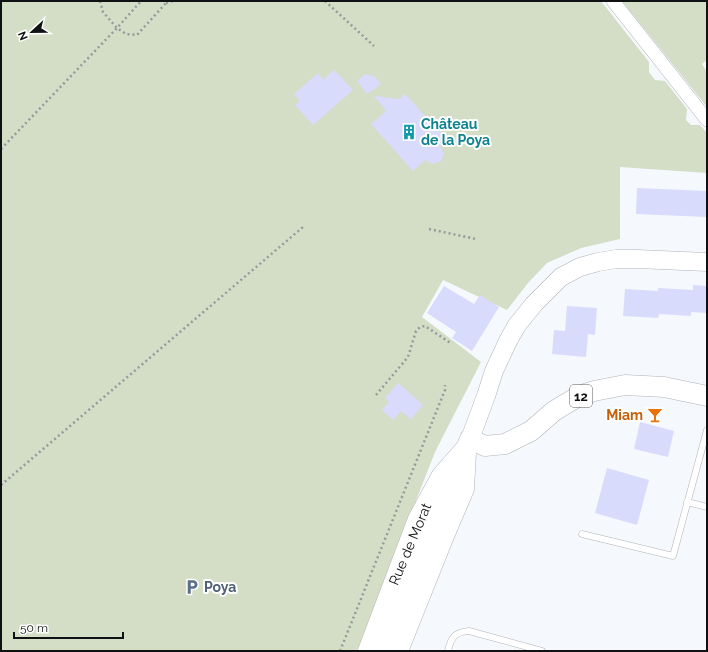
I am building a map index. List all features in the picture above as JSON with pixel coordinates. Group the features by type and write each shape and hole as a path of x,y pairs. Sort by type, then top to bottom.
{"main road":[{"name":"Rue de Morat","path":"399,651 465,489 469,442 494,371 508,341 534,304 561,277 580,267 598,262 616,259 637,259 707,262"},
{"name":"12","path":"469,442 485,446 505,444 531,431 554,411 579,396 594,391 625,385 664,388 707,396"},
{"name":"Rue de Morat","path":"367,651 417,519 441,475 469,442"},
{"path":"384,651 469,442"}],"street":[{"path":"613,1 707,120"}],"lane":[{"path":"582,534 673,556 707,430"},
{"path":"687,502 707,507"},
{"path":"448,651 450,642 454,636 460,632 469,631 542,651"}],"path":[{"path":"100,1 103,12 117,28 126,34 137,34 166,2 173,1"},
{"path":"1,149 141,1"},
{"path":"325,1 374,46"},
{"path":"1,485 303,226"},
{"path":"429,230 476,239"},
{"path":"376,395 408,357 416,331 420,327 425,326 452,344"},
{"path":"340,651 445,390 445,385"}],"green space":[{"path":"1,1 601,1 649,62 649,72 655,80 665,81 687,109 686,120 691,125 700,125 707,133 707,173 620,167 620,239 581,248 547,263 528,283 507,310 443,280 422,317 481,362 435,452 357,651 1,651"},
{"path":"622,1 707,1 707,60 702,64 707,72 707,107"}],"building":[{"path":"334,70 353,90 313,125 295,105 300,101 294,94 318,73 323,80"},
{"path":"365,74 374,76 381,84 367,94 357,81"},
{"name":"Château de la Poya","path":"405,94 447,140 440,146 444,154 441,161 432,164 425,160 413,171 371,124 386,111 374,96 399,99"},
{"path":"637,188 707,191 707,217 636,214"},
{"path":"693,285 707,286 707,313 691,312 691,316 659,314 658,318 623,316 625,289 658,291 658,288 693,290"},
{"path":"444,286 474,304 480,295 499,307 472,351 452,338 456,332 427,313"},
{"path":"567,306 597,308 595,335 588,334 586,357 552,354 554,330 565,331"},
{"path":"398,383 423,405 411,419 401,411 393,420 382,410 389,402 385,398"},
{"path":"640,422 674,431 668,457 634,449"},
{"path":"607,468 649,480 637,525 595,513"}],"place":[{"name":"Château de la Poya","path":"409,132"},
{"name":"Miam","path":"655,415"},
{"name":"Poya","path":"192,587"}]}
